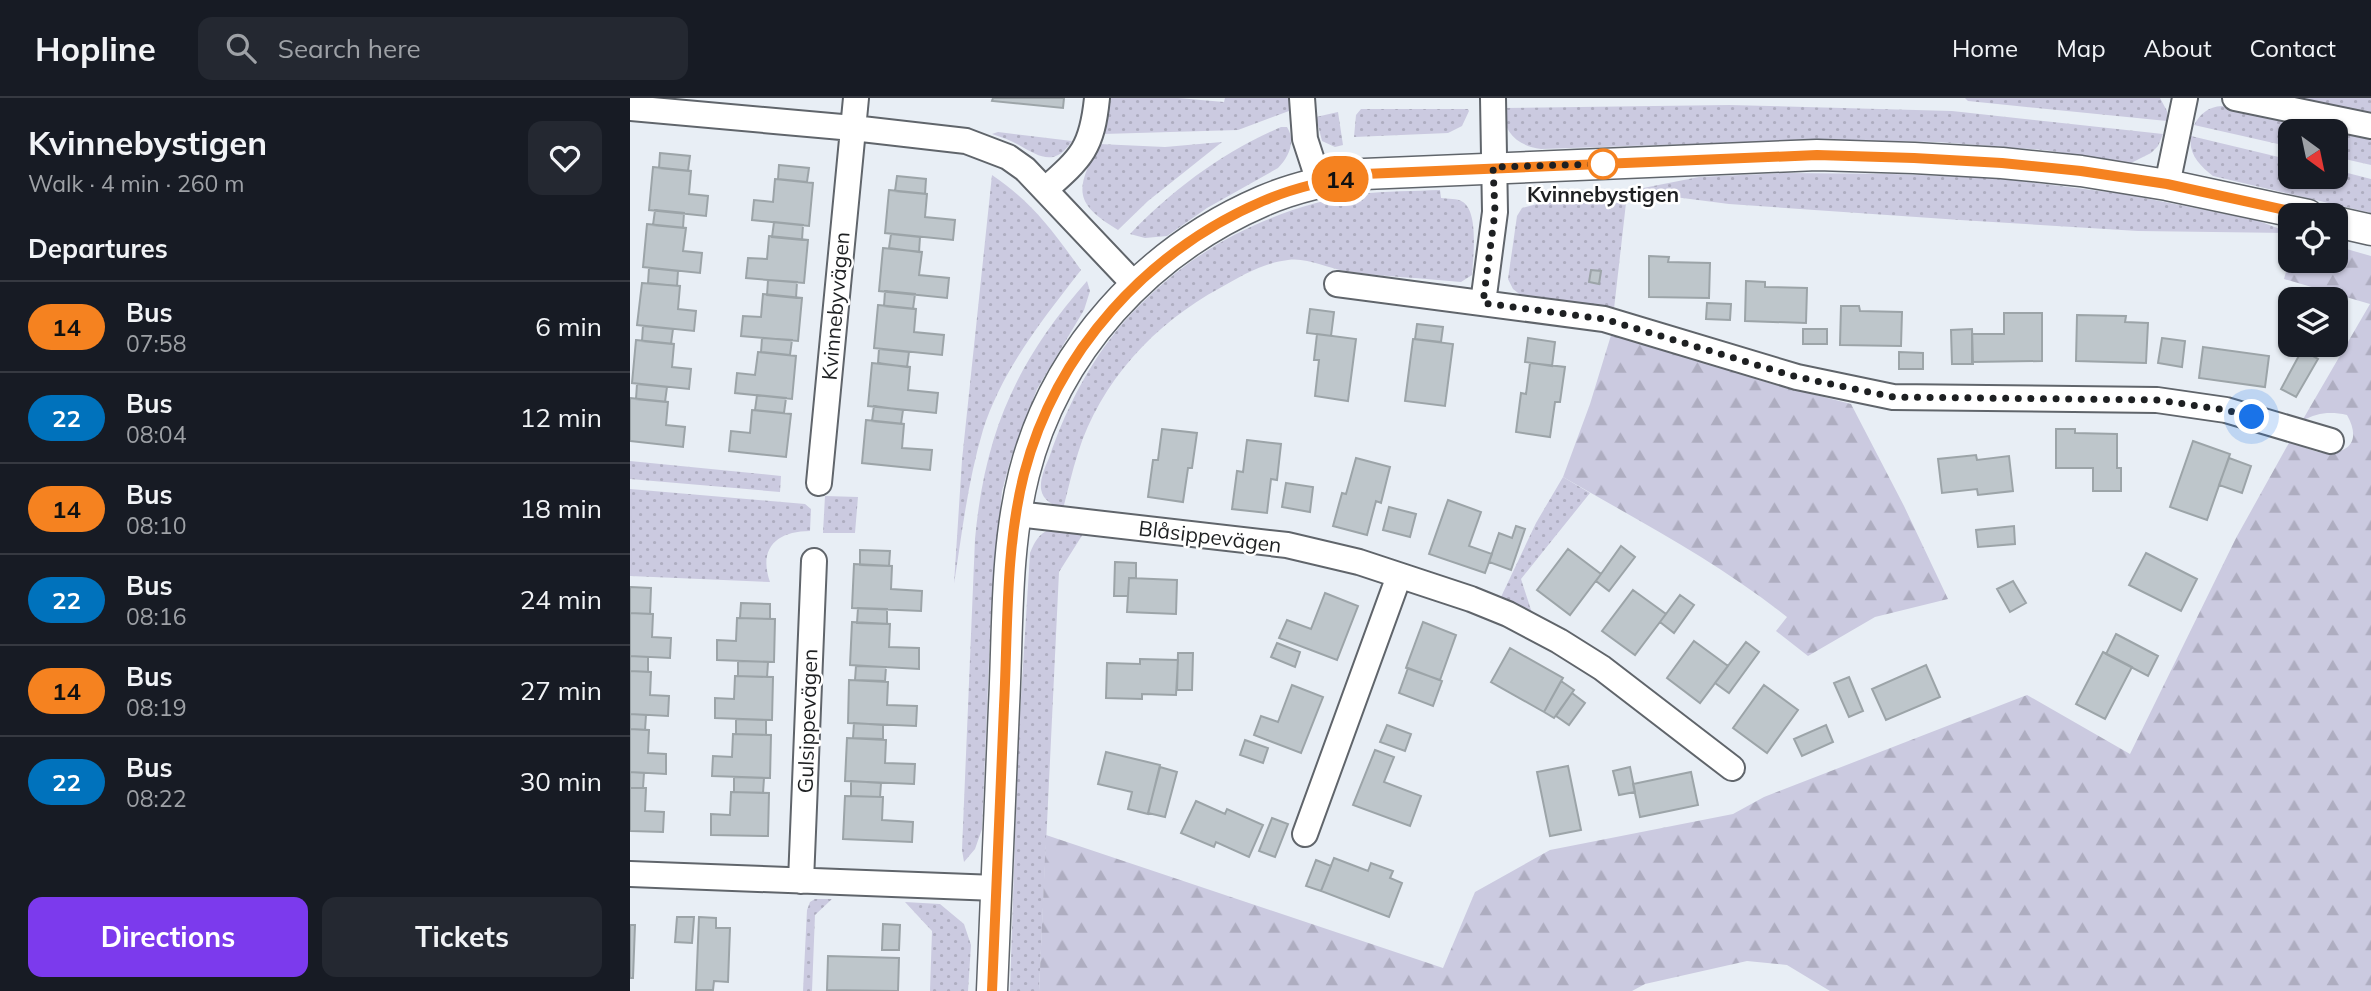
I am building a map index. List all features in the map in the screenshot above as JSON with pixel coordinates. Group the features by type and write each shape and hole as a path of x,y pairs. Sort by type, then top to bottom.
{"street":[{"name":"Kvinnebyvägen","path":"819,483 856,98"},
{"path":"1046,189 1073,165 1087,145 1095,121 1097,98"},
{"path":"1302,98 1305,139 1319,182"},
{"path":"1483,303 1495,212 1493,98"},
{"path":"2167,184 2185,98"},
{"path":"2235,98 2371,126"},
{"path":"630,108 853,128 966,141 988,148 1016,163 1046,189 1135,285"},
{"path":"992,991 1011,566 1024,474 1037,434 1056,393 1077,354 1104,317 1168,256 1221,222 1263,201 1319,182 1364,174 1817,155 2002,163 2081,171 2167,184 2278,208"},
{"path":"2348,225 2371,230"},
{"path":"1337,284 1604,319 1797,377 1893,397 2157,400 2226,410 2331,441"},
{"name":"Blåsippevägen","path":"1017,514 1287,545 1359,562 1471,599 1508,614 1602,668 1732,768"},
{"name":"Gulsippevägen","path":"801,881 814,561"},
{"path":"1305,834 1399,576"},
{"path":"630,874 996,888"}],"green space":[{"path":"1111,98 1178,98 1224,102 1225,98 1290,98 1289,111 1238,130 1103,134"},
{"path":"1965,98 2160,98 2167,111 2167,121 1968,101"},
{"path":"2286,98 2371,98 2371,116"},
{"path":"1729,105 1952,111 2163,134 2158,146 2151,153 2131,163 2044,150 1937,142 1813,140 1541,149 1525,145 1513,137 1506,125 1503,108"},
{"path":"2222,106 2283,119 2278,119 2278,144 2194,125 2205,111"},
{"path":"1361,109 1469,111 1462,126 1448,133 1354,137 1356,115"},
{"path":"1338,112 1343,145 1335,147 1322,141 1316,117"},
{"path":"1281,127 1287,127 1291,143 1288,154 1278,168 1207,208 1167,236 1145,238 1130,234 1200,173 1239,148"},
{"path":"998,132 1072,141 1059,154 1047,157 992,134"},
{"path":"2348,133 2371,138 2371,165 2348,160"},
{"path":"2191,136 2278,157 2278,189 2348,189 2348,173 2371,179 2371,213 2348,208 2348,203 2328,203 2213,176 2196,159"},
{"path":"1222,142 1148,201 1118,230 1092,211 1086,202 1083,183 1099,144 1165,147"},
{"path":"1785,173 1996,178 2124,194 2256,220 2278,228 2278,233 2138,231 1960,220 1729,204 1628,191 1699,177"},
{"path":"992,175 1031,207 1081,270 1025,346 991,408 973,468 954,584 962,460"},
{"path":"1440,190 1441,198 1455,199 1468,208 1474,236 1472,275 1461,282 1388,276 1345,271 1295,259 1270,264 1244,275 1196,302 1152,337 1133,357 1100,402 1088,427 1063,509 1046,500 1041,489 1044,469 1083,380 1106,345 1133,312 1181,269 1234,235 1311,204 1360,194"},
{"path":"1541,203 1626,203 1614,309 1522,296 1513,289 1508,279 1517,216 1522,208"},
{"path":"2348,249 2371,256 2371,991 1830,991 1787,965 1747,961 1645,984 1632,991 1039,991 1046,835 1443,968 1475,892 1550,850 1733,814 1764,797 2027,695 2130,754 2236,538 2290,441 2323,453 2344,450 2352,442 2353,430 2347,415 2323,414 2302,421 2339,357 2348,357 2348,342 2370,304 2348,298 2348,287 2312,287 2284,279 2286,273 2348,273"},
{"path":"1087,281 1090,291 1084,310 1037,389 1011,458 1002,491 991,613 982,829 975,849 964,862 962,850 975,539 987,465 1008,400 1023,370 1041,340"},
{"path":"1612,332 1769,383 1851,404 1948,599 1875,617 1808,656 1776,631 1787,617 1761,597 1678,543 1563,477 1590,404"},
{"path":"630,461 781,476 780,492 630,479"},
{"path":"1563,477 1590,493 1521,579 1532,613 1501,597 1536,523"},
{"path":"630,489 805,504 811,509 810,531 788,534 773,544 767,560 770,582 630,576"},
{"path":"825,496 858,497 855,533 823,533"},
{"path":"1050,529 1083,534 1059,572 1039,991 1010,991 1018,746 1030,553 1037,539"},
{"path":"815,899 832,899 815,915 812,991 803,991 807,910 810,902"},
{"path":"905,902 940,904 964,924 971,945 968,991 930,991 932,931"}],"building":[{"path":"993,98 1064,98 1063,108 992,101"},
{"path":"660,153 690,156 688,171 659,168"},
{"path":"779,165 809,168 807,182 778,179"},
{"path":"653,167 691,171 689,194 708,196 706,216 649,210"},
{"path":"897,176 926,179 925,194 895,191"},
{"path":"775,179 813,183 809,226 752,220 754,200 773,202"},
{"path":"889,190 927,194 925,217 955,220 953,240 885,233"},
{"path":"655,210 684,213 683,228 653,225"},
{"path":"774,222 803,225 802,240 772,237"},
{"path":"647,224 686,228 683,251 702,253 700,273 643,267"},
{"path":"891,234 920,237 919,252 889,248"},
{"path":"769,236 808,240 804,283 746,278 748,258 767,259"},
{"path":"883,248 922,252 919,275 949,278 947,298 879,291"},
{"path":"1649,256 1669,257 1668,262 1710,263 1709,298 1649,297"},
{"path":"649,268 678,271 677,286 648,283"},
{"path":"1591,270 1601,271 1599,284 1589,282"},
{"path":"768,280 797,282 796,298 767,295"},
{"path":"1746,281 1765,282 1765,287 1807,288 1806,323 1745,321"},
{"path":"642,283 680,286 678,309 696,311 694,331 637,325"},
{"path":"885,291 915,294 913,309 884,306"},
{"path":"763,294 802,298 798,341 741,336 743,316 761,317"},
{"path":"1707,303 1731,304 1730,320 1706,319"},
{"path":"878,305 916,309 914,332 944,335 942,355 874,348"},
{"path":"1841,306 1859,306 1860,311 1902,312 1901,346 1840,345"},
{"path":"1310,309 1334,312 1331,336 1307,333"},
{"path":"2004,313 2042,313 2042,361 1972,362 1972,334 2004,334"},
{"path":"2077,315 2126,316 2125,322 2148,323 2146,363 2076,361"},
{"path":"1417,324 1443,327 1441,342 1415,339"},
{"path":"643,326 673,329 671,344 642,341"},
{"path":"1803,329 1827,329 1827,344 1803,344"},
{"path":"1972,329 1973,364 1952,364 1951,330"},
{"path":"1317,334 1356,339 1348,401 1315,396 1319,360 1314,360"},
{"path":"762,338 792,340 790,355 761,352"},
{"path":"1528,338 1555,342 1552,366 1525,362"},
{"path":"2162,338 2185,341 2182,367 2158,363"},
{"path":"1413,339 1453,344 1445,406 1405,401"},
{"path":"636,340 674,344 672,367 691,369 689,389 632,383"},
{"path":"2203,347 2269,356 2265,387 2199,378"},
{"path":"879,349 909,352 907,367 878,363"},
{"path":"758,352 796,356 792,399 735,393 737,373 755,375"},
{"path":"1899,352 1923,353 1923,369 1899,369"},
{"path":"2298,357 2318,359 2296,397 2281,389"},
{"path":"872,363 910,367 908,390 938,393 936,413 868,406"},
{"path":"1530,363 1565,367 1560,402 1555,402 1550,437 1516,432 1521,393 1526,394"},
{"path":"637,384 667,387 665,402 636,399"},
{"path":"757,395 786,398 784,413 755,410"},
{"path":"630,398 668,402 666,425 685,427 683,447 630,441"},
{"path":"874,406 903,410 901,424 872,421"},
{"path":"752,410 791,414 786,457 729,451 731,431 750,433"},
{"path":"866,420 904,424 902,448 932,450 930,470 862,463"},
{"path":"1162,429 1197,433 1183,502 1148,497 1153,460 1158,460"},
{"path":"2056,429 2075,429 2075,433 2117,434 2117,468 2121,468 2121,491 2093,491 2093,468 2056,468"},
{"path":"1247,440 1281,444 1277,480 1271,479 1267,513 1232,509 1237,471 1243,472"},
{"path":"2193,441 2230,454 2207,520 2170,507"},
{"path":"1976,455 1977,460 2009,456 2013,491 1978,495 1977,489 1942,493 1938,459"},
{"path":"1356,458 1390,467 1381,503 1376,501 1367,535 1333,526"},
{"path":"2229,458 2251,466 2242,493 2219,485"},
{"path":"1286,483 1313,487 1310,512 1282,507"},
{"path":"1448,500 1481,512 1469,546 1492,554 1485,573 1429,554"},
{"path":"1389,507 1416,514 1410,537 1383,530"},
{"path":"1516,526 1525,529 1511,570 1489,562 1499,533 1512,538"},
{"path":"2014,526 2015,544 1978,547 1976,530"},
{"path":"1621,546 1635,557 1609,591 1596,581"},
{"path":"1568,549 1601,574 1570,615 1537,590"},
{"path":"860,550 890,551 889,566 860,565"},
{"path":"2146,553 2197,579 2181,611 2129,585"},
{"path":"1115,562 1136,563 1136,578 1129,578 1128,596 1114,596"},
{"path":"854,564 892,566 891,589 922,591 921,611 852,608"},
{"path":"1129,578 1177,580 1176,614 1127,612"},
{"path":"2013,581 2026,603 2010,612 1997,589"},
{"path":"630,587 651,588 650,614 630,613"},
{"path":"1633,590 1666,614 1635,655 1602,631"},
{"path":"1325,593 1358,606 1337,660 1279,638 1287,620 1311,629"},
{"path":"1680,595 1694,605 1674,633 1660,622"},
{"path":"741,603 770,604 770,619 740,618"},
{"path":"858,608 887,609 887,624 857,623"},
{"path":"630,613 653,614 652,637 671,638 670,658 630,656"},
{"path":"737,618 775,619 774,662 717,660 717,640 736,641"},
{"path":"852,622 890,624 889,647 919,648 919,669 850,665"},
{"path":"1423,622 1456,635 1440,680 1406,668"},
{"path":"2116,634 2158,656 2148,676 2106,654"},
{"path":"1694,641 1728,666 1700,703 1667,678"},
{"path":"1746,642 1759,652 1729,693 1715,683"},
{"path":"1277,643 1300,652 1295,667 1271,657"},
{"path":"1510,648 1563,678 1544,712 1491,682"},
{"path":"2103,652 2132,667 2105,719 2076,704"},
{"path":"1178,653 1193,653 1192,690 1177,690"},
{"path":"630,656 648,657 648,672 630,671"},
{"path":"1140,659 1178,660 1176,695 1142,694 1142,699 1106,698 1107,663 1140,664"},
{"path":"738,661 768,662 767,677 738,676"},
{"path":"1926,665 1940,697 1886,720 1872,689"},
{"path":"856,666 886,667 885,681 855,680"},
{"path":"1408,668 1442,681 1433,706 1399,693"},
{"path":"630,671 651,672 650,695 669,696 668,716 630,714"},
{"path":"735,676 773,677 772,720 715,718 715,698 734,699"},
{"path":"1849,677 1863,711 1849,717 1834,683"},
{"path":"849,680 888,682 887,705 917,706 916,726 848,723"},
{"path":"1561,681 1574,690 1554,718 1544,712"},
{"path":"1292,685 1323,697 1301,753 1254,735 1261,716 1278,722"},
{"path":"1764,685 1798,710 1767,753 1733,728"},
{"path":"1572,693 1585,703 1569,725 1556,716"},
{"path":"630,714 646,715 645,730 630,729"},
{"path":"736,719 766,720 766,735 736,734"},
{"path":"854,723 883,725 883,739 853,738"},
{"path":"1387,725 1411,734 1405,751 1380,742"},
{"path":"1826,725 1833,742 1802,756 1794,739"},
{"path":"630,729 649,730 648,753 666,754 666,774 630,772"},
{"path":"733,734 771,735 770,778 712,776 713,756 732,757"},
{"path":"847,738 886,740 885,763 915,764 914,784 845,781"},
{"path":"1245,740 1268,748 1263,763 1240,755"},
{"path":"1375,750 1394,757 1384,782 1421,796 1410,826 1353,805"},
{"path":"1106,752 1160,765 1148,814 1128,809 1132,792 1098,784"},
{"path":"1568,766 1581,830 1550,836 1537,772"},
{"path":"1160,767 1177,772 1165,817 1148,813"},
{"path":"1630,767 1635,792 1619,795 1613,771"},
{"path":"630,772 644,773 643,788 630,788"},
{"path":"1691,772 1698,805 1640,817 1633,784"},
{"path":"734,777 764,778 763,793 734,792"},
{"path":"851,781 881,783 880,797 851,796"},
{"path":"630,788 646,788 645,811 664,812 663,832 630,831"},
{"path":"731,792 769,793 768,836 711,835 711,814 730,815"},
{"path":"845,796 883,797 882,820 913,822 912,842 843,839"},
{"path":"1196,801 1225,814 1227,809 1263,825 1249,857 1216,842 1214,847 1181,833"},
{"path":"1272,818 1288,824 1275,857 1259,851"},
{"path":"1334,858 1368,871 1371,863 1393,871 1390,878 1402,883 1389,917 1321,891"},
{"path":"1316,860 1331,866 1321,891 1306,886"},
{"path":"677,917 694,917 692,943 675,942"},
{"path":"699,917 716,918 716,928 730,928 728,982 714,981 713,990 696,990"},
{"path":"883,924 900,925 899,950 882,950"},
{"path":"630,925 635,925 633,978 630,978"},
{"path":"828,956 899,958 898,991 827,990"}],"bus line":[{"name":"14","path":"992,991 1011,566 1024,474 1037,434 1056,393 1077,354 1104,317 1168,256 1221,222 1263,201 1300,188 1364,174 1817,155 2002,163 2081,171 2167,184 2278,208"}],"place":[{"name":"Kvinnebystigen","path":"1603,164"}],"route":[{"path":"1603,164 1493,167 1495,212 1483,303 1604,319 1797,377 1893,397 2157,400 2226,410 2252,417"}]}
